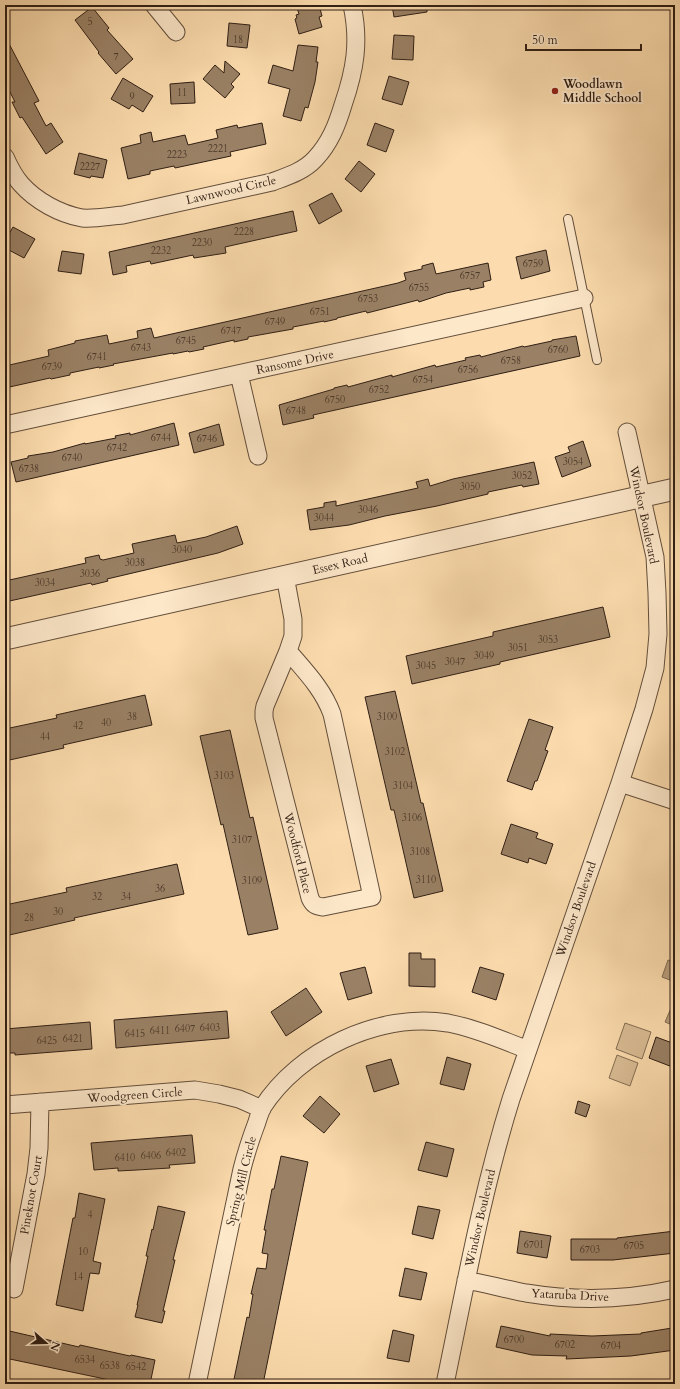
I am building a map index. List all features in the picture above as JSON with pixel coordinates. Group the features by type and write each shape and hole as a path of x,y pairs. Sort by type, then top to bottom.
{"street":[{"path":"154,5 176,32"},
{"name":"Lawnwood Circle","path":"5,157 21,184 32,194 47,205 63,213 83,218 123,215 272,182 295,174 314,160 327,145 336,128 352,76 356,47 355,19 352,5"},
{"name":"Ransome Drive","path":"5,425 584,298"},
{"path":"239,374 258,456"},
{"name":"Windsor Boulevard","path":"445,1384 480,1212 499,1135 620,783 644,709 655,668 658,634 654,557 627,432"},
{"name":"Essex Road","path":"5,639 675,489"},
{"name":"Woodford Place","path":"285,576 293,619 293,636 265,706 264,718 310,898 312,904 323,907 372,897 332,714 321,691 288,651"},
{"path":"620,783 675,801"},
{"name":"Spring Mill Circle","path":"197,1384 242,1168 250,1140 262,1109 280,1086 302,1064 327,1047 357,1033 388,1024 420,1020 448,1023 482,1032 528,1050"},
{"name":"Woodgreen Circle","path":"5,1104 195,1090 239,1099 262,1109"},
{"name":"Pineknot Court","path":"14,1288 36,1174 40,1102"},
{"name":"Yataruba Drive","path":"466,1280 526,1293 558,1297 591,1298 627,1296 675,1289"}],"lane":[{"path":"568,219 597,360"}],"shaded area":[{"path":"668,960 675,962 675,982 662,977"},
{"path":"675,999 675,1026 665,1022"},
{"path":"625,1023 651,1032 642,1059 616,1049"},
{"path":"617,1055 638,1063 630,1086 609,1078"}],"building":[{"path":"296,5 319,5 322,16 319,17 322,27 299,34 295,19 297,18 296,15 299,14"},
{"path":"392,5 427,5 427,12 394,17"},
{"path":"92,7 109,28 107,30 133,59 116,74 98,53 99,52 75,20"},
{"path":"229,23 250,25 247,48 227,46"},
{"path":"394,35 414,36 413,60 392,59"},
{"path":"5,36 39,101 34,103 46,126 51,123 63,142 46,154 22,117 20,118 12,102 15,102 5,82"},
{"path":"298,45 318,47 316,62 318,62 315,82 308,108 305,107 301,121 283,116 290,89 268,83 273,65 293,71"},
{"path":"225,61 240,74 231,84 234,87 225,98 203,79 215,65 224,73"},
{"path":"389,76 409,82 402,105 382,99"},
{"path":"123,78 153,96 143,112 132,105 129,109 111,99"},
{"path":"194,82 195,103 171,104 170,84"},
{"path":"262,123 266,144 230,152 231,156 175,168 174,166 150,171 150,174 128,179 121,148 141,143 140,135 151,132 153,142 185,135 188,145 218,138 216,130 237,125 238,128"},
{"path":"375,123 394,130 386,152 367,145"},
{"path":"79,153 107,160 103,178 91,176 90,178 74,174"},
{"path":"359,161 375,174 361,192 345,179"},
{"path":"332,193 342,211 319,224 309,205"},
{"path":"293,211 297,231 225,247 226,253 194,258 193,255 151,264 150,261 126,266 127,272 113,275 109,252"},
{"path":"13,227 35,239 24,258 5,248 5,241"},
{"path":"546,250 550,271 521,279 516,257"},
{"path":"62,251 84,254 81,274 58,271"},
{"path":"433,263 436,274 488,263 491,280 483,282 484,287 446,293 419,302 418,300 367,313 366,311 324,322 293,327 293,329 248,337 248,339 234,342 234,340 203,347 204,349 113,364 114,365 70,373 70,375 5,388 5,366 49,356 48,350 75,343 75,341 107,335 109,344 138,338 137,331 151,328 154,338 398,283 406,280 404,273 422,269 422,266"},
{"path":"576,336 580,356 313,415 314,418 283,425 279,405 334,388 347,385 348,387 435,365 436,367 466,360 465,358 480,355 481,357 523,346"},
{"path":"174,423 179,445 16,482 11,462 28,458 28,456 53,452 85,443 116,438 115,436 130,433 130,435"},
{"path":"219,424 224,445 194,453 189,433"},
{"path":"583,441 591,466 562,477 555,457 570,452 568,447"},
{"path":"534,462 539,484 523,487 522,485 488,492 488,494 349,525 310,530 307,510 324,507 324,503 336,501 336,506 418,488 416,482 428,479 430,486 453,479"},
{"path":"237,526 243,544 218,553 107,579 108,581 92,585 91,583 5,602 5,581 86,563 85,558 99,555 100,559 103,560 134,553 132,544 175,535 177,543 206,537"},
{"path":"603,607 610,637 412,684 406,656 493,636 493,632"},
{"path":"395,691 443,891 414,898 394,810 391,810 365,697"},
{"path":"145,695 152,725 63,745 64,748 5,761 5,729 57,718 56,715"},
{"path":"529,719 553,727 545,750 548,751 537,781 535,781 532,790 507,781"},
{"path":"230,730 250,818 253,817 278,929 248,935 223,824 221,825 200,736"},
{"path":"511,824 538,833 536,838 553,844 546,864 529,858 528,863 501,854"},
{"path":"177,864 184,894 74,918 75,920 5,936 5,905 67,892 66,888"},
{"path":"409,953 421,953 421,959 435,959 435,987 409,986"},
{"path":"365,967 372,993 348,1000 340,973"},
{"path":"480,967 504,974 496,1000 472,992"},
{"path":"306,988 322,1012 286,1036 271,1012"},
{"path":"227,1011 229,1038 116,1048 114,1020"},
{"path":"90,1022 92,1049 15,1055 15,1053 5,1053 5,1029"},
{"path":"656,1037 675,1044 675,1068 649,1058"},
{"path":"447,1057 471,1064 464,1090 440,1084"},
{"path":"391,1059 399,1084 374,1092 366,1066"},
{"path":"320,1096 340,1114 324,1133 303,1116"},
{"path":"578,1101 590,1105 586,1117 575,1113"},
{"path":"192,1135 195,1163 169,1165 170,1168 118,1171 118,1168 94,1170 91,1143"},
{"path":"426,1142 454,1149 447,1177 418,1170"},
{"path":"281,1156 308,1162 263,1384 233,1384 247,1317 249,1318 253,1294 251,1294 257,1268 266,1269 268,1254 262,1253 266,1230 264,1230 272,1189 274,1189"},
{"path":"79,1193 105,1199 93,1261 101,1263 99,1274 90,1273 83,1311 56,1305"},
{"path":"158,1206 185,1212 173,1260 175,1260 163,1311 165,1311 162,1323 135,1317 148,1256 146,1256"},
{"path":"418,1206 440,1210 433,1239 412,1234"},
{"path":"520,1231 551,1236 547,1258 517,1253"},
{"path":"675,1231 675,1253 613,1260 571,1260 571,1239 617,1239"},
{"path":"405,1268 427,1273 421,1300 399,1296"},
{"path":"501,1326 550,1336 550,1334 592,1336 641,1334 672,1328 675,1350 631,1356 566,1359 567,1356 532,1355 496,1347"},
{"path":"5,1330 79,1347 80,1345 155,1360 150,1384 124,1383 5,1358"},
{"path":"393,1330 414,1335 409,1362 387,1358"}],"place":[{"name":"Woodlawn Middle School","path":"555,91"}]}
